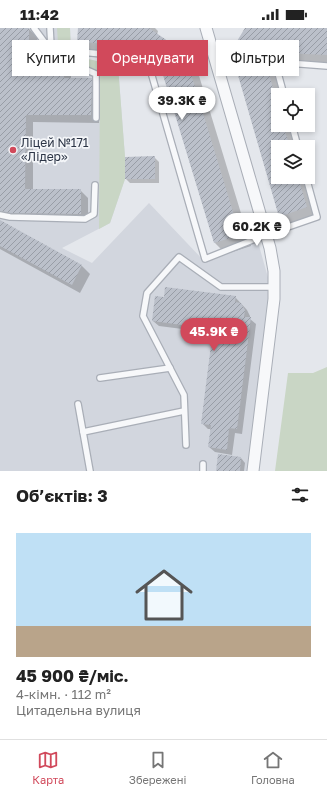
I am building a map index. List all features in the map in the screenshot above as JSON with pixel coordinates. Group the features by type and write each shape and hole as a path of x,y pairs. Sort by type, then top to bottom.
{"street":[{"path":"206,28 274,271 275,289 253,471"}],"lane":[{"path":"34,28 43,40"},
{"path":"50,28 51,40"},
{"path":"89,53 133,57 150,69 205,260 265,235 317,217 308,184"},
{"path":"282,88 275,62 327,66"},
{"path":"89,71 96,74 96,118"},
{"path":"0,215 10,217 85,219 94,214 95,185"},
{"path":"186,445 184,396 143,316 147,293 179,258 221,287 271,287 275,289"},
{"path":"100,378 170,368"},
{"path":"78,404 90,471"},
{"path":"83,432 184,411"},
{"path":"203,471 204,464"}],"shaded area":[{"path":"0,28 70,28 70,40 12,40 12,76 89,76 89,60 97,62 97,76 119,76 125,157 125,179 110,223 62,248 92,263 149,203 205,262 258,242 274,299 253,471 0,471"}],"green space":[{"path":"57,28 70,28 70,40 58,40"},
{"path":"89,59 97,61 97,71 89,67"},
{"path":"100,76 119,76 125,157 125,179 110,223 99,229"},
{"path":"327,367 327,471 275,471 288,373 313,373"}],"building":[{"name":"Ліцей №171 «Лідер»","path":"0,28 29,28 29,40 12,40 12,76 64,76 64,78 92,78 91,115 26,115 25,189 81,189 81,214 10,213 0,211"},
{"path":"78,28 149,28 166,40 97,40 97,43 89,43 89,40 77,40"},
{"path":"245,28 327,28 327,55 299,54 299,40 238,40"},
{"path":"163,76 192,76 240,235 214,243"},
{"path":"238,76 270,76 273,88 271,88 271,132 285,132 288,140 271,140 271,184 300,184 307,207 279,217"},
{"path":"155,156 155,179 125,179 125,157"},
{"path":"0,220 82,265 72,285 0,246"},
{"path":"165,287 236,296 235,302 241,303 245,310 244,317 251,317 237,429 229,428 227,450 208,447 211,425 201,424 213,329 152,321 155,296 164,297"},
{"path":"218,454 241,457 240,471 216,471"}],"place":[{"name":"Ліцей №171 «Лідер»","path":"13,150"}]}
